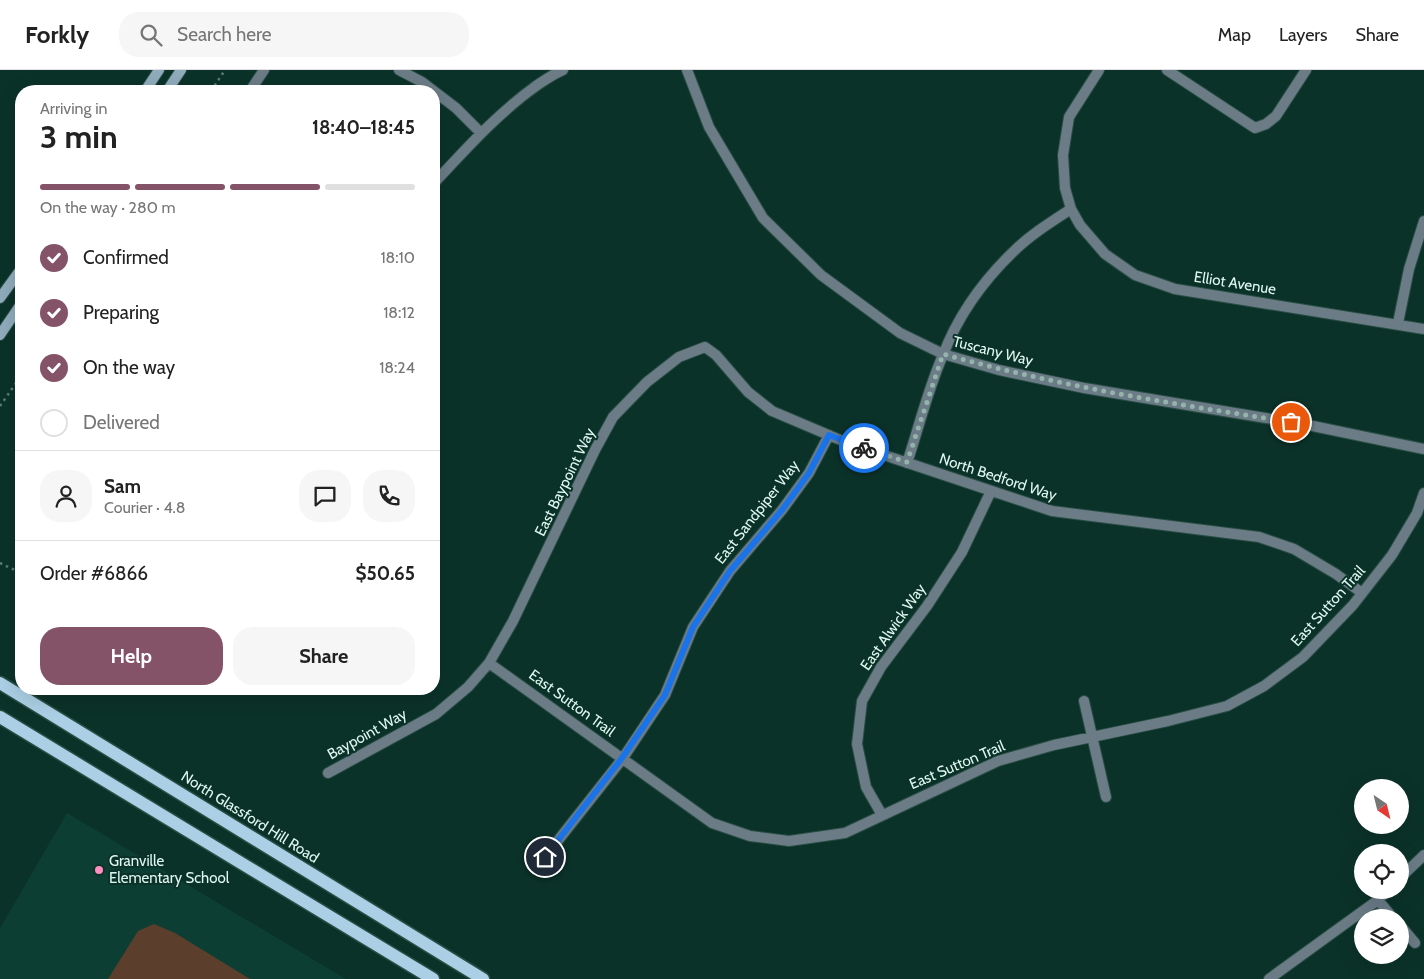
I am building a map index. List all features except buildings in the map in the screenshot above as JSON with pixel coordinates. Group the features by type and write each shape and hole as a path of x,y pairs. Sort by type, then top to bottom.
{"main road":[{"path":"149,85 159,70"},
{"path":"171,85 181,70"},
{"path":"0,298 15,277"},
{"path":"0,334 15,313"},
{"name":"North Glassford Hill Road","path":"0,683 15,692"},
{"name":"North Glassford Hill Road","path":"20,695 483,979"},
{"path":"0,717 433,979"}],"street":[{"path":"254,85 264,70"},
{"path":"399,70 426,85"},
{"path":"440,176 481,133 517,100 555,73 563,70"},
{"name":"Tuscany Way","path":"687,70 709,128 763,218 820,275 900,333 943,354 999,370 1084,388 1308,425 1424,449"},
{"name":"Elliot Avenue","path":"1099,70 1069,117 1062,155 1065,188 1071,209 1080,225 1105,254 1135,275 1175,289 1398,323 1424,329"},
{"path":"1167,70 1255,128 1266,124 1276,116 1306,70"},
{"path":"440,96 456,108 481,133"},
{"path":"907,462 943,354 965,311 988,278 1014,251 1044,227 1071,209"},
{"path":"1398,323 1409,269 1424,221"},
{"name":"North Bedford Way","path":"704,347 716,355 748,392 772,411 829,435 1052,511 1258,537 1294,549 1336,574 1362,593"},
{"name":"East Baypoint Way","path":"488,663 513,622 613,417 647,382 679,356 704,347"},
{"name":"East Sandpiper Way","path":"545,857 622,758 665,695 693,627 730,571 782,510 809,473 829,435"},
{"name":"East Alwick Way","path":"882,815 866,787 857,744 862,701 881,667 927,606 962,552 991,491"},
{"name":"East Sutton Trail","path":"488,663 712,823 750,836 789,841 836,834 845,832 998,761 1054,745 1168,721 1227,706 1264,686 1303,657 1362,593 1392,555 1417,513 1424,493"},
{"name":"Baypoint Way","path":"328,773 436,714 468,687 488,663"},
{"path":"1084,701 1106,798"},
{"path":"1409,869 1424,855"},
{"path":"1269,979 1378,900 1386,909"},
{"path":"1409,936 1415,943"}],"path":[{"path":"215,85 225,70"},
{"path":"0,406 15,385"},
{"path":"0,563 15,570"}],"shaded area":[{"name":"Granville Elementary School","path":"67,813 346,979 0,979 0,928"},
{"path":"154,924 175,933 250,979 108,979 138,931"}],"way so far":[{"path":"864,448 907,462 943,354 999,370 1084,388 1291,422"}],"place":[{"name":"Granville Elementary School","path":"99,870"}],"route":[{"path":"545,857 622,758 665,695 693,627 730,571 782,510 809,473 829,435 864,448"}]}
